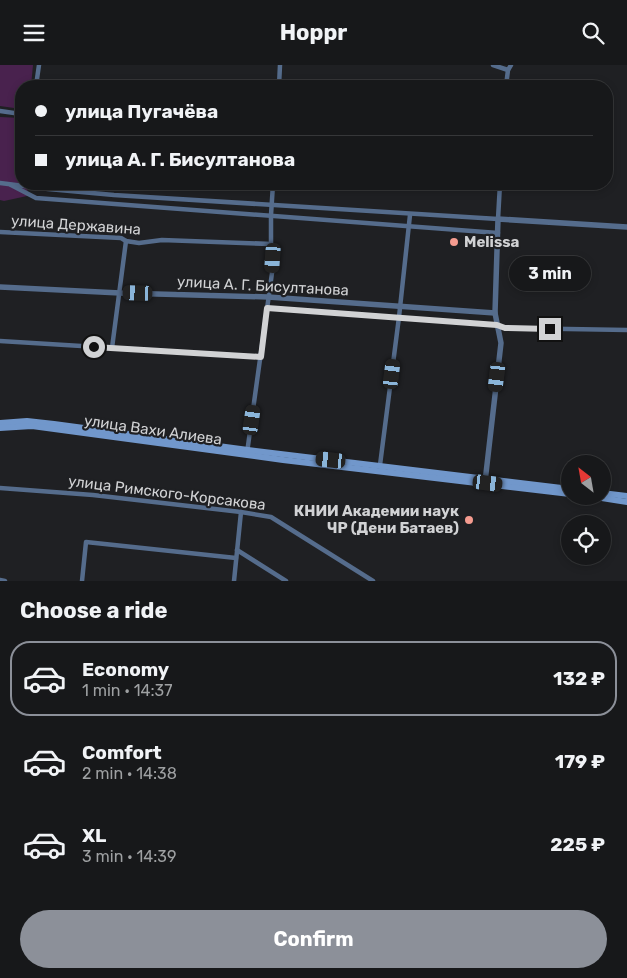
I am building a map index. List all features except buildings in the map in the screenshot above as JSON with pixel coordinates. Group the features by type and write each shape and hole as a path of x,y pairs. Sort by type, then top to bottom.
{"main road":[{"name":"улица Вахи Алиева","path":"0,423 27,421 54,424 248,453 380,465 561,492"},
{"name":"улица Вахи Алиева","path":"0,428 32,426 485,481 561,488"},
{"path":"611,494 627,496"},
{"path":"611,499 627,501"}],"street":[{"path":"37,80 39,65"},
{"path":"279,80 280,65"},
{"path":"492,65 508,70"},
{"path":"507,80 508,70 512,65"},
{"path":"0,111 15,113"},
{"path":"0,183 15,184"},
{"path":"6,183 15,187"},
{"path":"21,190 36,197 498,233"},
{"path":"71,190 114,195 410,215 627,227"},
{"path":"248,453 273,258 271,244 273,190"},
{"path":"485,481 501,343 495,313 500,190"},
{"path":"380,465 410,215"},
{"name":"улица Державина","path":"0,232 121,238 126,241 139,243 162,241 271,244"},
{"path":"112,347 126,241"},
{"name":"улица А. Г. Бисултанова","path":"0,287 120,293 268,297 495,313"},
{"name":"улица А. Г. Бисултанова","path":"267,308 399,317 514,328 627,330"},
{"path":"0,341 261,357"},
{"name":"улица Римского-Корсакова","path":"0,488 93,495 270,517 373,581"},
{"path":"234,581 241,512"},
{"path":"82,581 86,542 236,558"},
{"path":"237,550 286,581"},
{"path":"0,580 5,581"}],"shaded area":[{"path":"0,65 33,65 32,80 15,80 15,108 0,106"},
{"path":"0,117 15,118 15,190 28,190 27,196 4,201 0,200"}],"place":[{"name":"Melissa","path":"454,242"},
{"name":"КНИИ Академии наук ЧР (Дени Батаев)","path":"469,520"}],"route":[{"path":"94,347 261,357 267,308 497,325 505,328 550,329"}]}
